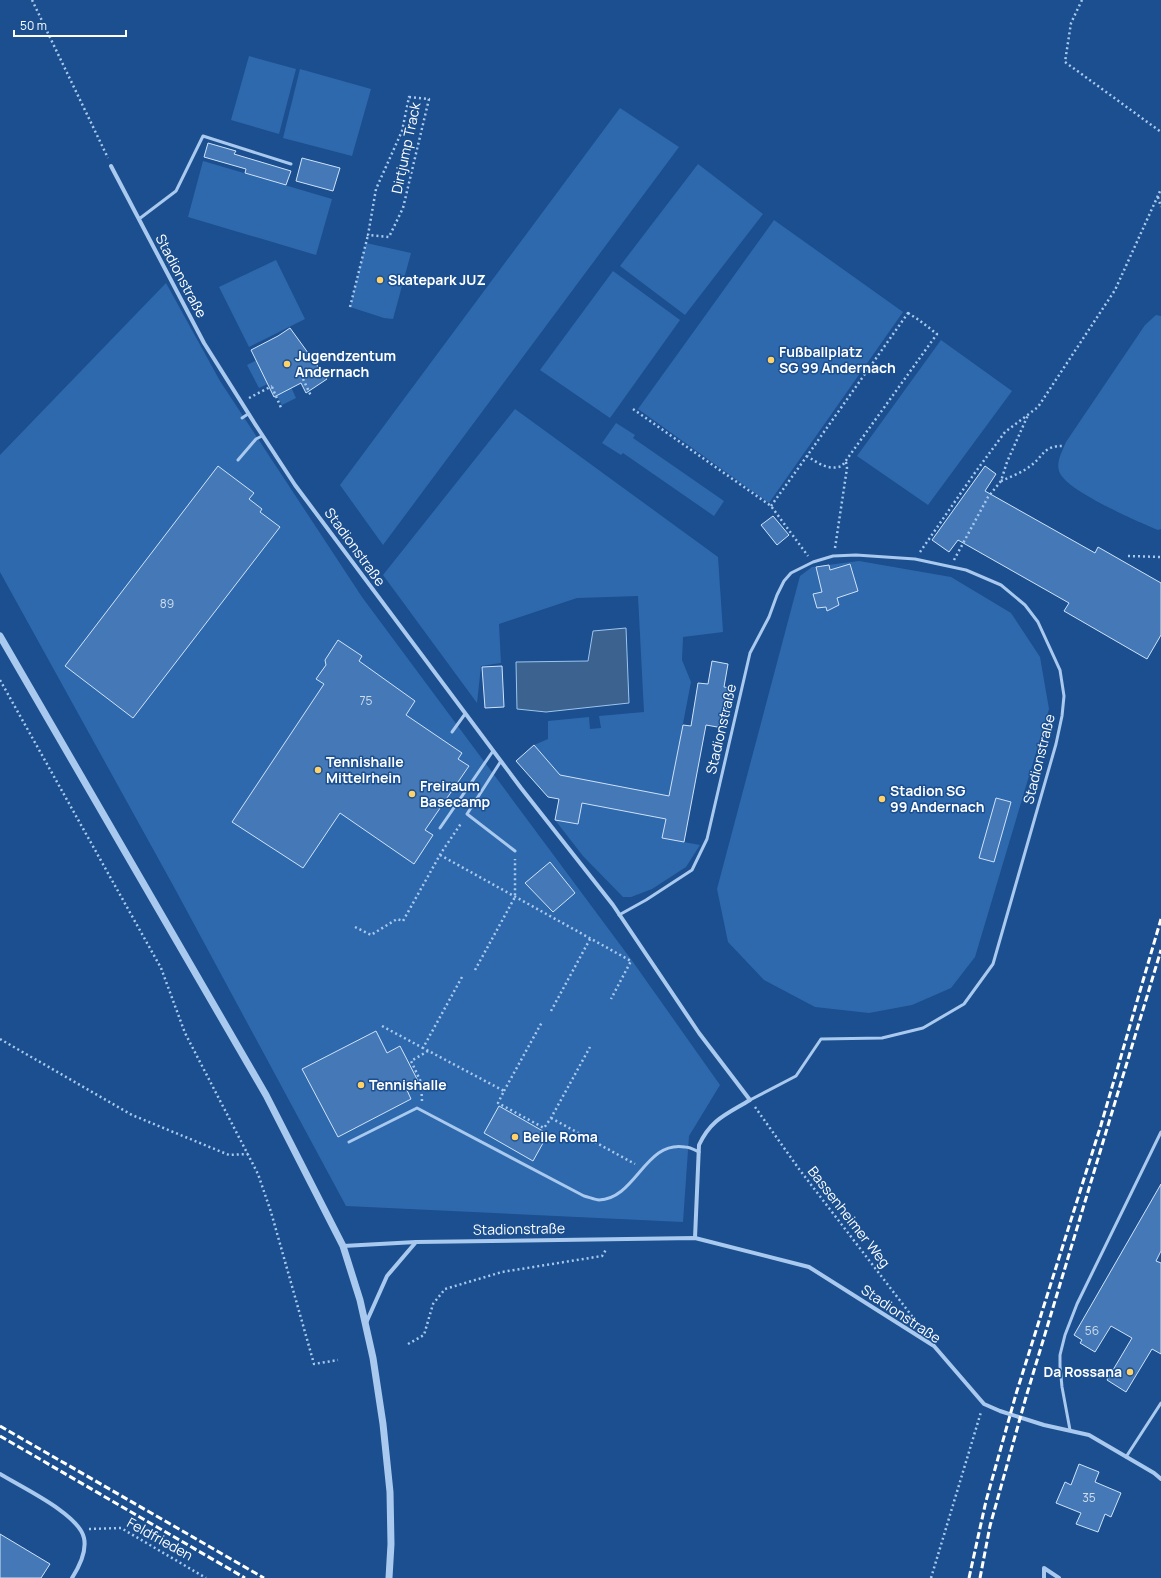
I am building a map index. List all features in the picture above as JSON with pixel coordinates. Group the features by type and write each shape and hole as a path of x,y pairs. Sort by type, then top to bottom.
{"street":[{"name":"Stadionstraße","path":"112,166 204,343 262,436 295,485 465,714 613,905 699,1033 750,1100 715,1122 704,1135 700,1145 695,1238"},
{"path":"0,636 266,1095 343,1246 360,1300 366,1325 373,1358 383,1424 390,1492 391,1544 389,1578"},
{"name":"Stadionstraße","path":"343,1246 416,1242 695,1238 809,1267 934,1346 984,1404 1029,1420 1089,1435 1161,1479"},
{"path":"366,1325 387,1276 416,1242"},
{"path":"0,1474 72,1518 81,1530 84,1538 84,1552 79,1567 72,1578"},
{"path":"1044,1578 1044,1568 1059,1578"}],"lane":[{"path":"139,219 176,191 203,136 291,164"},
{"path":"242,418 248,414"},
{"path":"238,460 256,439 262,436"},
{"name":"Stadionstraße","path":"619,915 646,900 692,870 707,840 750,653 769,617 776,595 784,580 791,573 813,562 834,556 856,555 915,559 966,570 1001,585 1025,605 1038,622 1050,645 1060,670 1064,696 1062,716 1056,744 993,964 964,1004 923,1028 882,1038 821,1039 796,1076 750,1100"},
{"path":"452,732 465,714"},
{"path":"440,828 493,750"},
{"path":"501,761 467,814 515,851"},
{"path":"349,1142 417,1108 584,1196 599,1200 611,1197 622,1190 651,1159 664,1149 676,1146 685,1147 699,1152"},
{"path":"1070,1430 1062,1387 1060,1366 1060,1355 1065,1335 1077,1304 1161,1132"},
{"path":"1126,1457 1161,1403"}],"path":[{"path":"32,0 112,166"},
{"path":"1082,0 1071,23 1065,62 1161,132"},
{"name":"Dirtjump Track","path":"409,97 429,99 403,208 388,237 368,235 376,189 402,131 409,97"},
{"path":"915,559 974,474 1006,432 1038,407 1115,290 1161,189"},
{"path":"1158,197 1161,207"},
{"path":"350,307 368,235"},
{"path":"771,506 908,313 937,334 842,466 834,469 825,467 807,456"},
{"path":"303,379 311,396"},
{"path":"241,403 272,387 282,410"},
{"path":"633,409 771,506 813,562"},
{"path":"950,566 988,497 1001,481 1007,462 1028,415"},
{"path":"1001,481 1029,467 1041,454 1054,446 1064,446"},
{"path":"834,556 847,468 846,462"},
{"path":"1128,556 1161,557"},
{"path":"0,680 161,968 186,1033 258,1174 271,1212 314,1364 338,1360"},
{"path":"355,927 371,935 397,918 404,921 440,855 467,814"},
{"path":"475,970 515,897 515,851"},
{"path":"440,855 631,961 611,999"},
{"path":"551,1011 590,939"},
{"path":"423,1048 462,977"},
{"path":"542,1022 498,1104 544,1128 590,1047"},
{"path":"382,1026 504,1091"},
{"path":"0,1038 132,1115 229,1156 248,1154"},
{"path":"422,1111 422,1082 411,1061 429,1051"},
{"name":"Bassenheimer Weg","path":"750,1100 799,1169 922,1329"},
{"path":"551,1118 643,1168"},
{"path":"408,1344 424,1335 433,1304 445,1289 502,1272 602,1256 612,1239"},
{"path":"931,1578 984,1404"},
{"name":"Feldfrieden","path":"81,1530 93,1528 121,1528 206,1578"}],"shaded area":[{"path":"249,56 296,69 279,134 231,120"},
{"path":"300,69 371,89 352,156 283,138"},
{"path":"620,108 679,147 383,545 340,485"},
{"path":"203,161 332,199 316,255 188,217"},
{"path":"698,164 763,214 685,315 620,266"},
{"name":"Fußballplatz SG 99 Andernach","path":"774,220 903,312 769,503 638,409"},
{"name":"Skatepark JUZ","path":"366,243 411,253 393,319 384,318 350,307"},
{"path":"276,260 305,319 249,347 219,287"},
{"path":"613,271 680,320 610,418 540,370"},
{"path":"166,283 220,381 362,597 633,962 720,1085 689,1136 683,1222 346,1206 174,887 0,572 0,455"},
{"path":"1156,315 1161,316 1161,529 1158,530 1103,505 1088,496 1064,479 1058,467 1060,456 1066,442 1145,325"},
{"name":"Fußballplatz SG 99 Andernach","path":"941,340 1012,391 928,505 857,456"},
{"path":"259,359 270,383 259,388 247,365"},
{"path":"291,387 296,398 282,405 276,394"},
{"path":"515,409 718,557 723,632 683,637 682,660 691,682 669,796 560,775 534,745 548,739 548,721 589,717 590,729 601,728 599,716 644,712 638,596 577,598 499,624 501,663 481,666 477,703 383,575"},
{"path":"616,423 635,435 633,438 724,501 714,516 623,453 621,455 602,443"},
{"name":"Stadion SG 99 Andernach","path":"859,561 951,577 1011,613 1040,657 1049,709 975,957 951,988 912,1005 869,1013 815,1007 764,980 728,942 717,889 800,576 812,567"},
{"path":"626,628 629,703 546,712 517,709 516,662 588,661 593,631"},
{"path":"582,803 666,819 662,838 700,845 686,867 652,889 631,897 623,897 583,856 555,820 577,824"}],"building":[{"path":"208,143 236,151 234,154 291,171 286,185 245,173 246,169 204,157"},
{"path":"302,158 340,168 333,191 296,181"},
{"name":"Jugendzentum Andernach","path":"290,328 327,379 306,393 301,383 274,397 251,350"},
{"path":"218,466 254,493 249,499 262,509 260,512 280,527 133,718 65,666"},
{"path":"985,466 996,474 985,491 1095,553 1098,547 1161,583 1161,635 1147,659 1064,611 1069,603 958,540 949,552 932,540"},
{"path":"773,516 789,535 777,545 761,525"},
{"path":"850,564 858,591 837,598 839,605 827,611 826,607 817,608 813,594 822,592 816,567 829,565 830,570"},
{"path":"338,640 362,656 359,661 415,701 406,715 462,753 458,759 469,766 425,830 433,835 414,864 340,813 303,868 232,822 324,684 316,679 326,665 325,660"},
{"path":"712,661 728,664 724,687 730,688 723,728 706,725 684,842 662,838 666,819 582,803 578,824 555,820 559,799 548,797 516,761 534,745 560,775 669,796 683,725 691,726 698,683 708,684"},
{"path":"502,666 504,707 485,708 482,667"},
{"path":"996,798 1011,802 994,862 979,858"},
{"path":"550,862 575,893 553,912 525,883"},
{"name":"Tennishalle","path":"376,1031 387,1053 400,1046 418,1081 406,1088 411,1099 338,1137 302,1069"},
{"path":"499,1106 548,1134 533,1161 484,1133"},
{"path":"1161,1184 1161,1251 1156,1261 1161,1263 1161,1354 1152,1349 1126,1392 1107,1380 1132,1338 1111,1326 1095,1352 1080,1343 1082,1340 1074,1335"},
{"path":"1079,1464 1099,1472 1095,1482 1121,1493 1111,1517 1105,1514 1098,1532 1076,1524 1081,1513 1056,1503 1065,1482 1071,1485"},
{"path":"0,1534 50,1564 41,1578 0,1578"}],"railway":[{"path":"969,1578 986,1501 1016,1394 1101,1125 1161,919"},
{"path":"980,1578 990,1526 1026,1397 1161,950"},
{"path":"0,1426 264,1578"},
{"path":"0,1436 245,1578"}],"place":[{"name":"Skatepark JUZ","path":"380,280"},
{"name":"Fußballplatz SG 99 Andernach","path":"771,360"},
{"name":"Jugendzentum Andernach","path":"287,364"},
{"name":"Tennishalle Mittelrhein","path":"318,770"},
{"name":"Freiraum Basecamp","path":"412,794"},
{"name":"Stadion SG 99 Andernach","path":"882,799"},
{"name":"Tennishalle","path":"361,1085"},
{"name":"Belle Roma","path":"515,1137"},
{"name":"Da Rossana","path":"1130,1372"}]}
